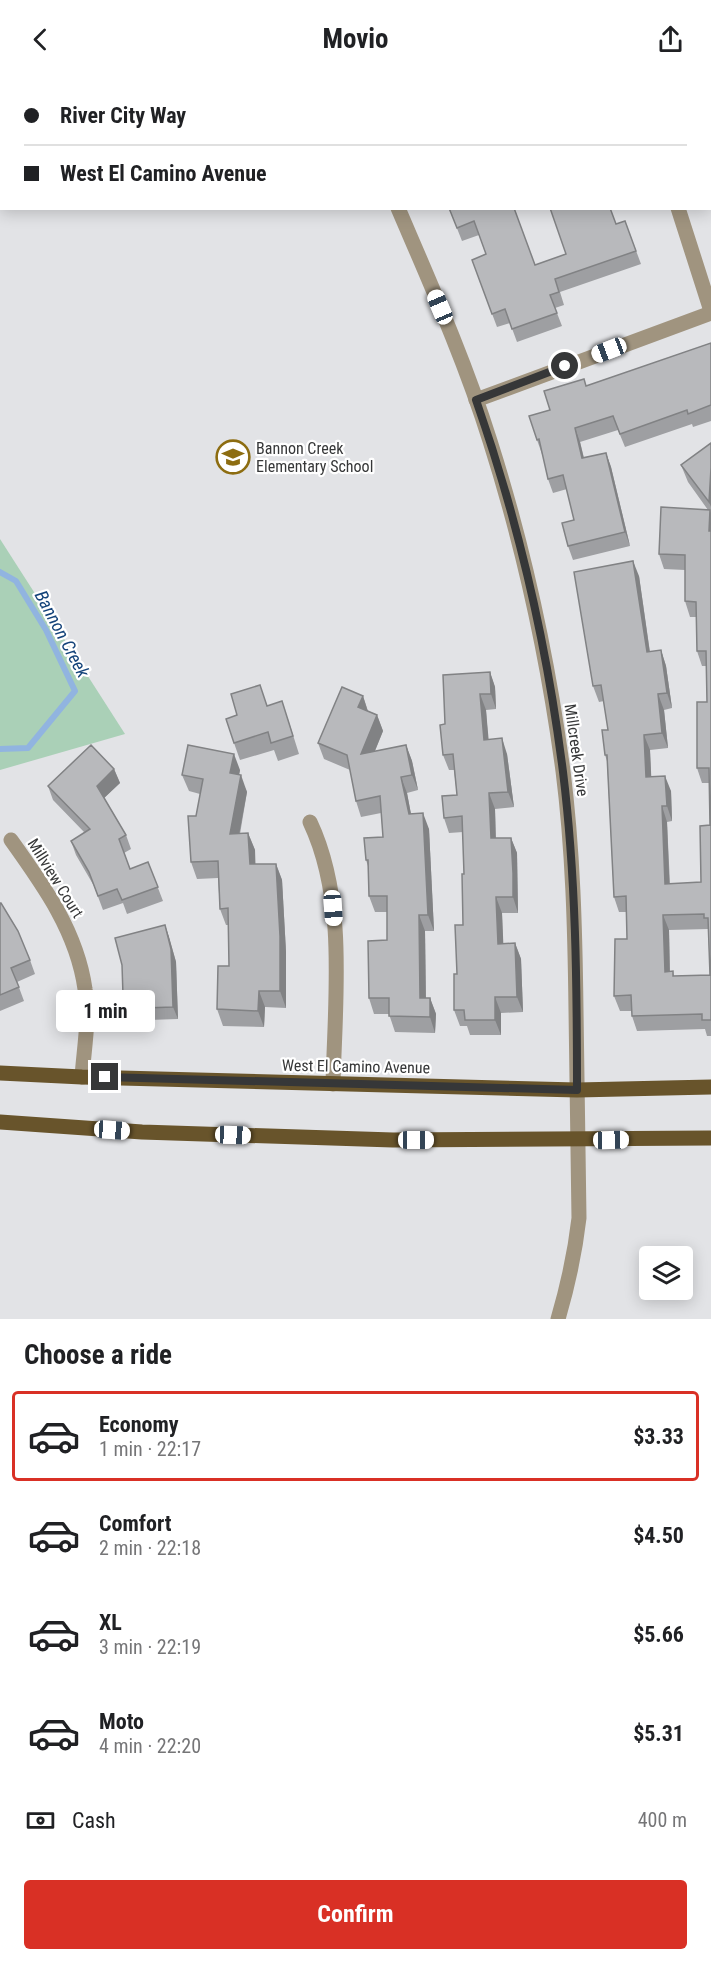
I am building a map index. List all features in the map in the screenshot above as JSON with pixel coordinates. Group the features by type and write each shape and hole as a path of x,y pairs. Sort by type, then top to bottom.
{"main road":[{"name":"West El Camino Avenue","path":"0,1073 577,1090 711,1087"},
{"path":"0,1122 142,1132 393,1140 711,1138"}],"street":[{"name":"Millcreek Drive","path":"399,210 448,325 476,400 516,529 531,589 549,680 563,772 574,905 579,1218 575,1252 558,1319"},
{"path":"476,400 711,312 679,210"},
{"path":"310,822 319,840 331,887 336,951 333,1084"},
{"name":"Millview Court","path":"11,840 36,875 66,925 79,957 87,1007 82,1077"}],"green space":[{"path":"0,539 125,734 0,770"}],"building":[{"path":"450,210 515,210 535,265 566,254 551,210 611,210 616,224 625,221 636,251 555,279 559,292 550,295 557,313 512,329 505,309 492,314 472,260 486,254 474,221 457,228"},
{"path":"711,343 711,405 688,414 687,410 620,434 613,416 575,428 582,458 606,453 625,532 568,546 562,523 574,520 563,475 548,479 539,439 537,440 529,416 550,410 544,391 584,379 586,386"},
{"path":"711,443 711,468 709,502 681,465"},
{"path":"661,507 710,510 711,1020 702,1020 702,1014 632,1016 631,995 614,996 615,939 627,939 626,896 614,897 607,755 605,755 602,730 608,730 601,685 593,686 574,572 633,561 647,652 661,650 667,693 658,694 662,733 644,735 646,777 665,776 667,806 662,806 665,884 701,882 700,826 710,825 709,768 697,768 697,702 707,702 706,651 697,651 696,602 685,601 685,555 659,554","holes":["704,914 704,918 708,918 710,975 673,976 673,971 665,972 663,915"]},
{"path":"490,672 491,694 480,694 484,740 502,738 508,792 489,793 491,838 511,838 513,873 513,897 496,897 498,944 515,943 517,997 495,997 495,1020 465,1020 464,1010 454,1010 454,974 457,974 455,925 463,925 462,874 464,874 462,816 444,818 442,796 457,795 453,754 443,755 440,725 445,724 443,675"},
{"path":"260,685 267,706 282,701 293,736 271,743 268,732 234,743 226,719 237,715 231,694"},
{"path":"342,687 363,696 358,707 377,715 361,754 406,745 412,775 401,777 409,814 423,813 428,915 419,915 420,998 430,998 430,1017 389,1016 389,998 369,998 368,941 387,940 387,896 369,896 368,860 366,860 364,838 383,837 380,796 356,801 347,755 318,743"},
{"path":"91,745 114,769 97,786 126,835 119,839 130,869 148,862 158,887 122,900 117,889 98,896 89,872 71,841 90,829 48,786"},
{"path":"188,745 234,754 230,773 241,775 230,834 248,833 250,864 276,864 280,991 259,991 258,1011 217,1009 218,966 229,966 228,908 220,909 218,861 191,862 188,816 196,816 203,779 182,775"},
{"path":"0,903 18,931 30,960 11,968 19,987 0,995"},
{"path":"165,925 171,949 173,1007 144,1008 144,994 123,995 122,965 115,938"}],"waterway":[{"name":"Bannon Creek","path":"0,572 16,581 46,630 75,691 28,748 0,749"}],"place":[{"name":"Bannon Creek Elementary School","path":"233,457"}],"route":[{"path":"105,1077 577,1090 574,905 563,772 549,680 531,589 516,529 476,400 565,366"}]}
